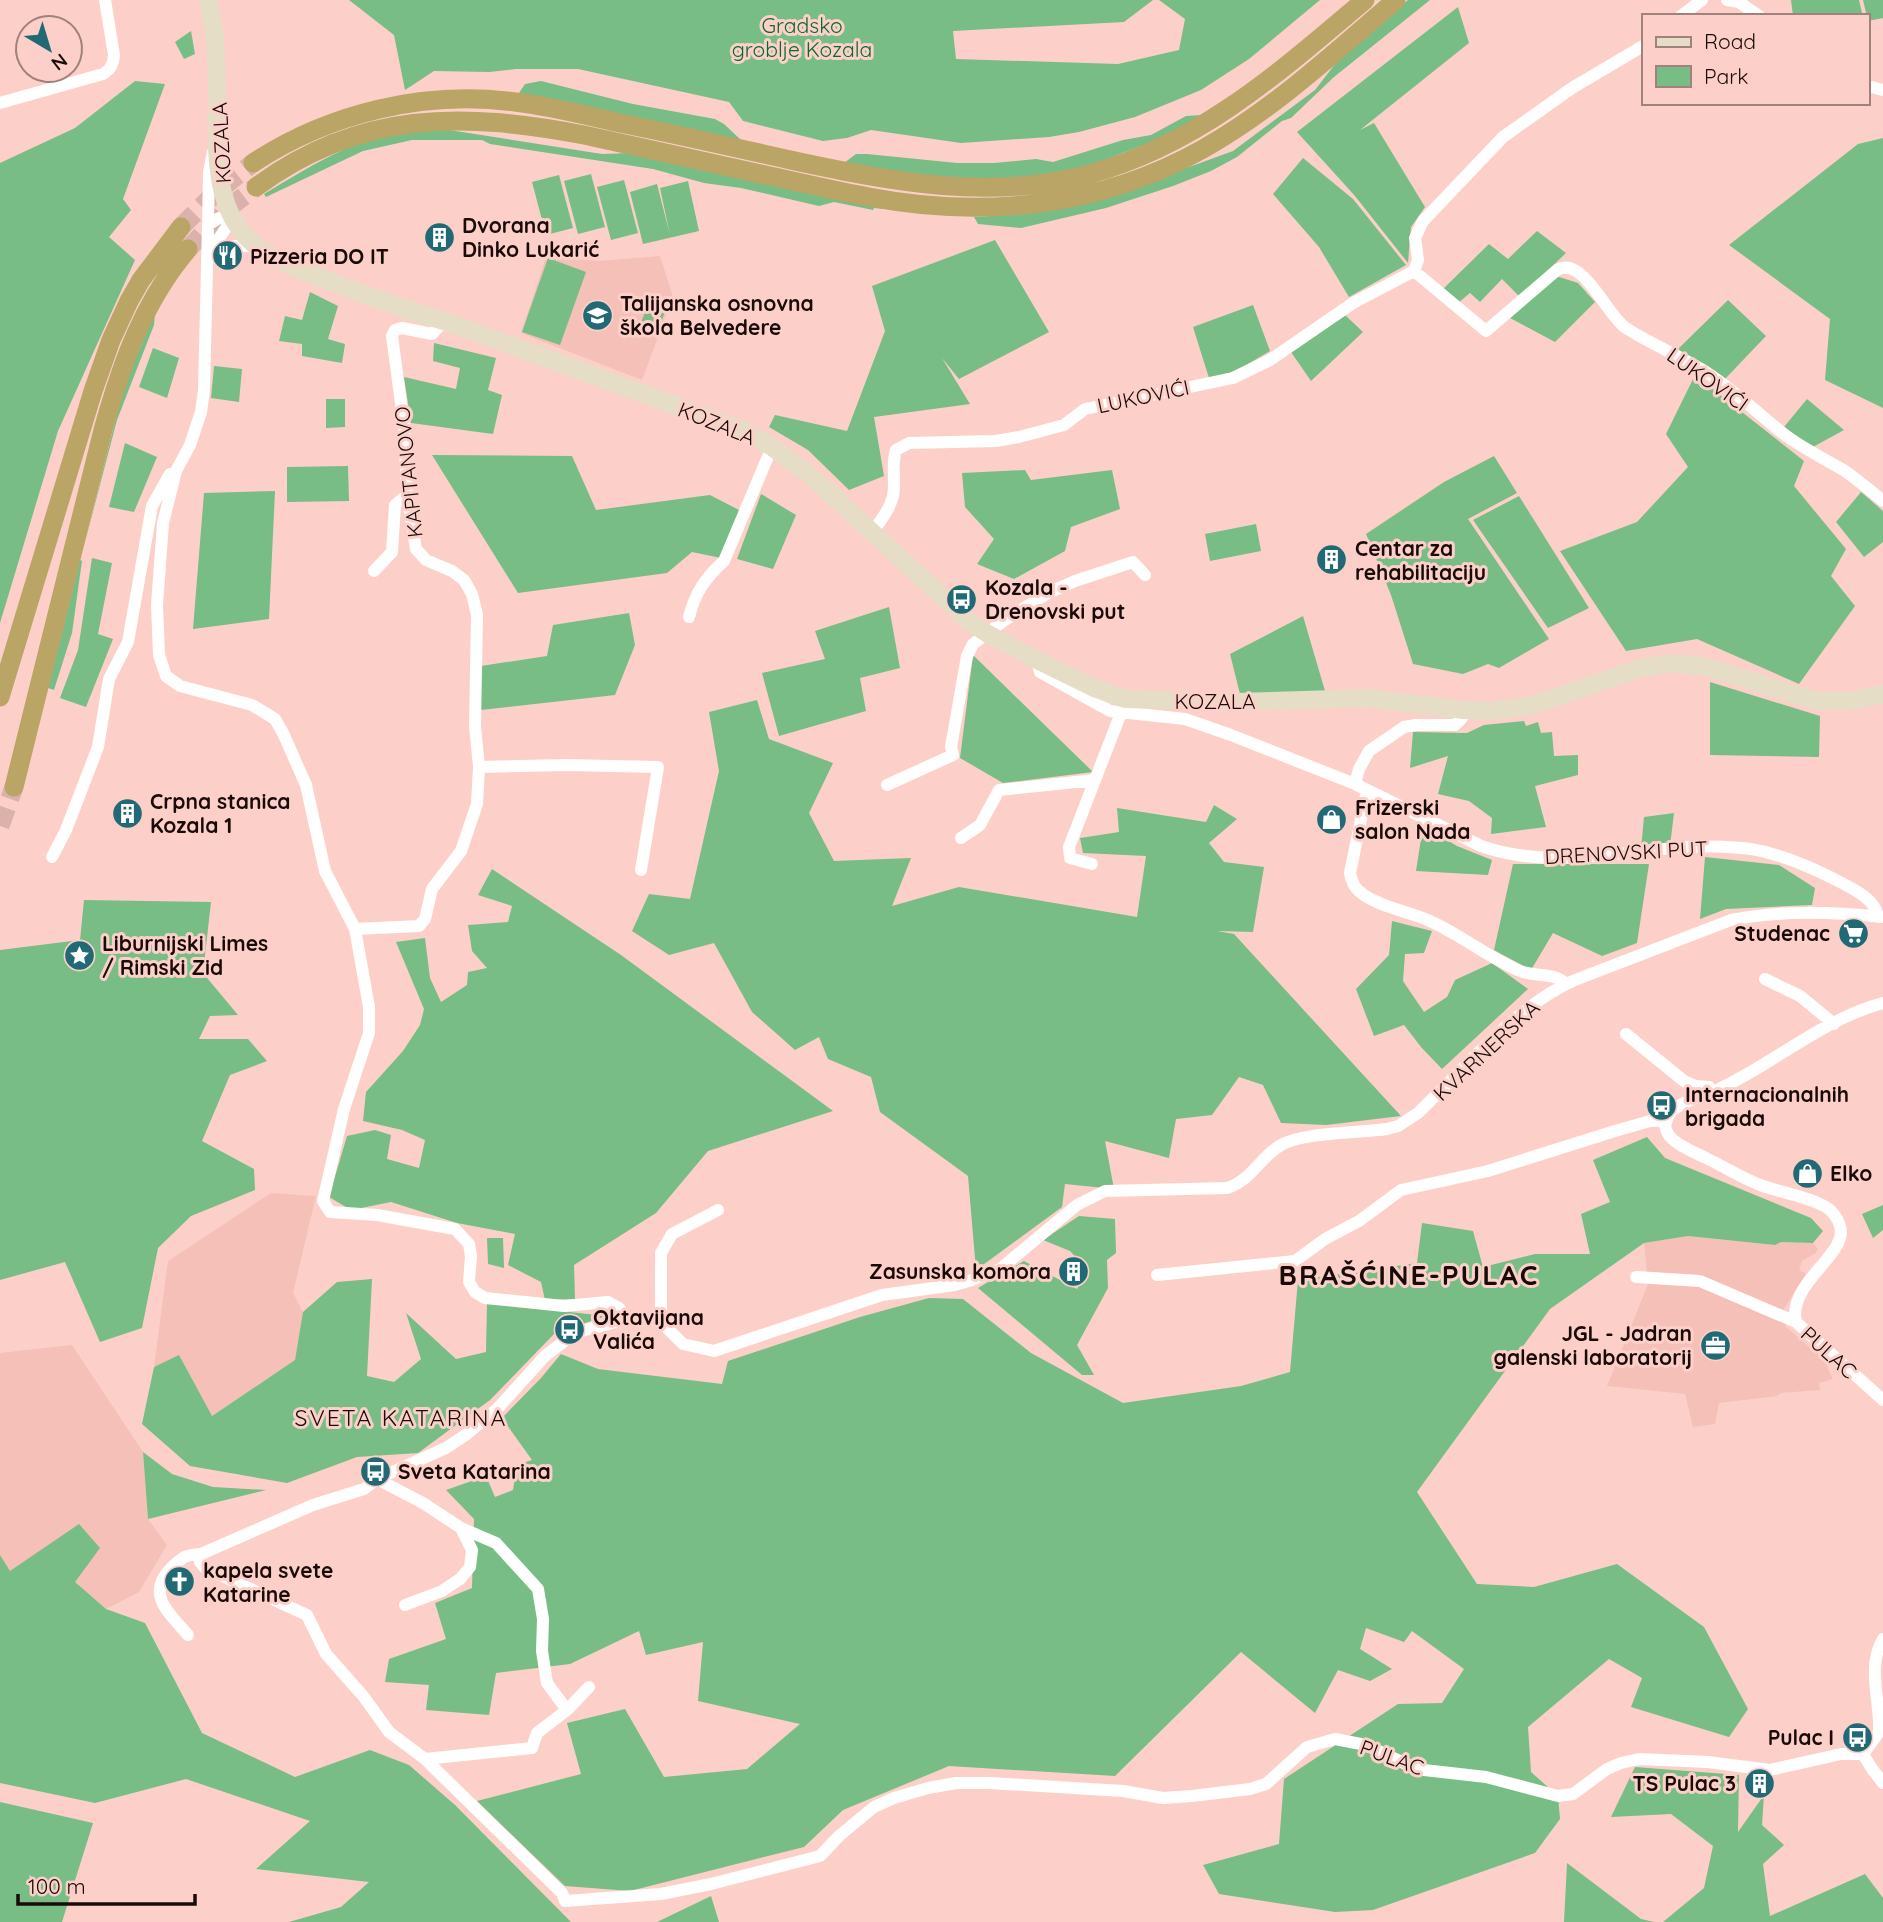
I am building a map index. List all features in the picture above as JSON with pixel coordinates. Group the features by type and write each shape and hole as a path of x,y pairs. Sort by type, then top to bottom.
{"highway":[{"path":"253,163 294,139 357,114 436,100 489,99 567,111 891,181 958,188 1037,185 1115,167 1187,135 1254,91 1366,0"},
{"path":"256,187 299,160 373,131 425,122 478,120 537,126 584,135 867,197 966,208 1021,207 1051,203 1137,180 1204,149 1269,105 1396,0"},
{"path":"0,696 111,340 135,290 181,227"},
{"path":"14,787 118,379 149,306 188,249"}],"main road":[{"name":"KOZALA","path":"208,0 218,57 217,132 220,174 232,219 255,246 287,265 408,311 444,321 743,430 772,447 811,476 961,614 988,634 1104,692 1135,700 1236,702 1342,697 1385,699 1463,710 1491,711 1530,706 1641,668 1672,663 1707,667 1816,701 1851,701 1883,694"}],"street":[{"path":"0,103 103,74 110,69 114,55 105,0"},
{"path":"1684,14 1702,0"},
{"path":"1727,0 1739,2 1756,14"},
{"path":"1414,271 1418,260 1415,237 1423,221 1503,137 1572,88 1642,47"},
{"path":"217,132 209,172 208,225 212,250 204,390 201,412 190,445 176,471 163,523 157,605 159,655 166,676 180,686 252,705 275,719 306,785 325,871 355,929 369,1007 369,1033 344,1110 323,1201 331,1212 377,1215 455,1228 469,1244 469,1282 475,1292 485,1298 564,1306 595,1301 608,1302 619,1308 628,1319"},
{"path":"208,225 219,218 232,219 212,250"},
{"path":"212,250 255,246"},
{"name":"LUKOVIĆI","path":"873,531 893,496 893,459 896,450 909,443 996,441 1019,437 1064,425 1085,409 1233,378 1270,360 1353,303 1414,271 1486,331 1557,270 1566,267 1578,272 1591,285 1611,314 1625,327 1726,386 1788,437 1845,472 1883,501"},
{"name":"KAPITANOVO","path":"355,929 419,926 425,919 432,889 461,852 477,804 480,767 475,726 477,615 472,594 464,580 452,571 426,560 416,550 407,495 404,426 392,336 395,330 402,328 432,334 444,321"},
{"path":"689,617 700,586 723,561 772,447"},
{"path":"52,857 66,830 98,747 109,679 128,642 152,506 169,475 176,471"},
{"path":"374,571 392,552 395,505 407,495"},
{"path":"887,785 953,755 951,747 967,656 974,644 1022,608 1075,580 1133,562 1145,575"},
{"name":"DRENOVSKI PUT","path":"1037,660 1040,672 1110,711 1196,722 1361,787 1481,846 1517,856 1608,856 1710,847 1752,849 1788,859 1854,890 1874,906 1881,917"},
{"path":"1463,710 1462,718 1454,725 1409,726 1375,746 1364,758 1350,873 1352,882 1358,891 1380,904 1432,922 1518,970 1554,976 1566,984"},
{"path":"1092,864 1070,858 1069,847 1121,713"},
{"path":"480,767 657,767 642,870"},
{"path":"961,838 980,824 999,790 1095,780"},
{"name":"KVARNERSKA","path":"661,1322 683,1343 714,1351 882,1295 955,1285 1000,1269 1077,1205 1100,1193 1110,1190 1227,1188 1242,1182 1272,1151 1289,1140 1398,1126 1418,1113 1528,1007 1566,984 1731,920 1786,913 1881,917"},
{"path":"1765,979 1800,996 1834,1024"},
{"path":"1157,1275 1295,1261 1325,1239 1368,1215 1401,1190 1510,1165 1615,1131 1650,1121 1667,1120 1675,1109 1759,1069 1834,1024 1883,1003"},
{"path":"1626,1034 1690,1085 1709,1087 1712,1092"},
{"name":"PULAC","path":"1667,1120 1668,1133 1678,1145 1762,1186 1826,1206 1835,1215 1841,1227 1841,1236 1798,1297 1793,1312 1796,1322 1883,1400"},
{"path":"188,1635 168,1612 158,1592 162,1578 184,1555 201,1554 313,1505 364,1489 377,1479 446,1448 497,1409 545,1356 572,1335 628,1319 661,1322 661,1253 672,1234 718,1210"},
{"path":"1636,1277 1700,1281 1796,1322"},
{"path":"377,1479 423,1503 461,1528 496,1543 538,1589 543,1619 542,1651 547,1683 567,1710"},
{"path":"405,1605 442,1591 460,1579 470,1567 472,1550 461,1528"},
{"path":"201,1554 200,1562 205,1568 307,1615 326,1654 364,1697 389,1732 425,1759 532,1748 537,1733 567,1710 589,1687"},
{"path":"1883,1639 1876,1660 1881,1733 1863,1754 1883,1783"},
{"name":"PULAC","path":"425,1759 562,1893 565,1901 662,1894 820,1856 838,1836 874,1807 928,1788 956,1783 990,1783 1123,1791 1163,1798 1192,1797 1250,1789 1266,1784 1307,1747 1335,1739 1366,1745 1424,1770 1486,1777 1558,1796 1573,1794 1607,1769 1639,1759 1708,1762 1770,1770 1841,1754 1863,1754"}],"shaded area":[{"name":"Talijanska osnovna škola Belvedere","path":"660,256 673,297 642,380 521,333 546,257 599,261"},
{"path":"271,1193 316,1196 293,1293 303,1312 295,1360 211,1416 179,1356 154,1367 168,1261"},
{"name":"JGL - Jadran galenski laboratorij","path":"1688,1236 1775,1245 1781,1242 1813,1243 1818,1249 1802,1261 1799,1270 1805,1275 1784,1309 1786,1327 1827,1362 1833,1379 1819,1383 1820,1390 1719,1403 1715,1424 1693,1427 1685,1394 1607,1386 1648,1284 1644,1243"},
{"path":"72,1345 143,1452 148,1519 167,1545 139,1592 106,1609 74,1582 9,1571 0,1555 0,1353"}],"green space":[{"name":"Gradsko groblje Kozala","path":"349,0 1153,0 1124,22 953,31 956,59 1118,64 1179,50 1185,19 1159,0 1320,0 1249,59 1201,90 1135,117 1049,137 961,143 871,130 847,138 823,141 743,121 729,102 578,69 434,71 405,90 394,35"},
{"path":"1408,0 1430,0 1334,77 1291,118 1282,121 1237,157 1211,171 1106,208 1021,228 978,224 974,217 1027,214 1096,201 1233,151 1315,90 1339,59"},
{"path":"1791,0 1859,0 1862,13 1839,14 1793,14"},
{"path":"1863,0 1883,0 1883,18 1869,21 1869,14 1866,14"},
{"path":"1458,7 1469,43 1360,130 1374,123 1425,207 1411,227 1408,263 1355,196 1297,132"},
{"path":"191,31 195,54 184,59 175,42"},
{"path":"135,81 165,84 123,199 131,210 109,237 135,260 58,431 0,623 0,163 75,128"},
{"path":"541,81 633,104 715,119 741,140 519,93 525,84"},
{"path":"1202,115 1167,136 1089,166 1024,178 936,178 844,163 856,154 957,163 1036,159 1053,162 1123,140 1151,135 1186,116"},
{"path":"443,129 602,154 630,153 926,213 873,210 834,202 819,206 741,188 704,183 653,169 490,144 482,140 412,140 363,151 266,197 264,194 324,159 355,145 392,136"},
{"path":"1883,138 1883,408 1825,380 1830,319 1729,245 1858,144"},
{"path":"1303,158 1353,199 1406,265 1349,297 1319,247 1273,194"},
{"path":"591,174 605,227 578,234 564,181"},
{"path":"559,175 573,228 546,235 532,182"},
{"path":"624,180 638,233 611,240 597,187"},
{"path":"688,181 699,231 643,244 630,192 657,184 670,235 660,188"},
{"path":"1537,231 1566,253 1520,297 1502,279 1480,302 1470,293 1458,303 1443,289 1489,244 1508,259"},
{"path":"995,240 1049,332 959,379 942,358 970,404 874,417 884,476 849,490 808,450 769,427 775,415 847,431 885,331 872,286"},
{"path":"548,258 586,272 560,345 522,332"},
{"path":"1556,276 1578,283 1595,302 1555,342 1510,318"},
{"path":"310,292 338,306 328,339 345,344 342,363 302,356 302,344 279,341 285,316 302,320"},
{"path":"650,300 667,307 657,332 640,325"},
{"path":"1728,300 1766,336 1725,379 1676,351"},
{"path":"1253,305 1270,351 1236,371 1209,378 1193,327"},
{"path":"155,313 154,325 117,420 81,557 125,382"},
{"path":"1345,315 1363,332 1311,381 1291,352"},
{"path":"434,343 496,358 488,390 502,395 493,434 411,423 404,377 456,389 460,368 433,361"},
{"path":"153,348 179,358 167,398 139,387"},
{"path":"214,366 242,369 239,402 211,398"},
{"path":"1695,375 1804,461 1794,486 1846,549 1831,576 1855,606 1799,684 1697,639 1626,651 1560,551 1637,522 1688,467 1666,434"},
{"path":"326,399 345,399 345,427 326,428"},
{"path":"1807,399 1844,430 1813,447 1784,427"},
{"path":"125,443 157,457 134,512 109,507"},
{"path":"432,455 572,456 596,510 710,495 741,511 721,558 692,552 667,573 518,593"},
{"path":"1494,456 1517,493 1468,519 1549,639 1499,668 1488,664 1463,674 1413,664 1391,595 1366,534 1444,482"},
{"path":"348,466 349,501 287,502 287,467"},
{"path":"1025,470 1031,480 1112,470 1120,509 1071,527 1065,551 1014,579 977,564 994,539 965,507 962,473"},
{"path":"275,491 269,619 193,629 204,493"},
{"path":"1861,492 1883,511 1883,542 1864,557 1836,522"},
{"path":"761,494 796,515 773,569 737,559"},
{"path":"1519,496 1589,608 1548,628 1473,520"},
{"path":"1256,524 1261,551 1210,561 1205,534"},
{"path":"92,558 112,563 98,634 113,639 86,707 60,698 78,650"},
{"path":"80,560 72,633 54,690 48,688"},
{"path":"889,607 900,668 860,678 866,711 779,736 762,673 825,659 815,631"},
{"path":"629,613 635,645 615,695 481,710 481,666 547,656 553,625"},
{"path":"1303,616 1325,691 1240,694 1230,654"},
{"path":"973,655 1093,772 1003,783 960,758"},
{"path":"1710,682 1820,716 1819,757 1710,755"},
{"path":"757,700 769,739 833,763 809,813 834,861 911,858 892,906 959,887 1137,917 1146,856 1083,853 1080,838 1119,832 1117,808 1206,822 1214,805 1237,819 1209,843 1224,862 1264,867 1253,932 1217,931 1234,934 1401,1116 1326,1125 1281,1123 1263,1085 1239,1077 1212,1115 1176,1119 1169,1158 1105,1141 1114,1189 1065,1184 1062,1207 976,1270 968,1176 880,1112 871,1077 828,1059 819,1037 795,1050 752,1012 714,943 669,955 632,931 649,894 690,899 719,771 709,712"},
{"path":"1524,721 1526,726 1538,722 1541,733 1552,732 1554,756 1578,755 1578,775 1535,786 1546,827 1491,834 1492,818 1469,801 1438,794 1448,756 1410,768 1413,732 1467,733 1484,725"},
{"path":"1674,813 1670,846 1641,849 1644,817"},
{"path":"1423,826 1457,846 1492,860 1488,875 1416,871"},
{"path":"1705,857 1779,865 1815,888 1812,905 1726,909 1700,919"},
{"path":"1513,864 1649,864 1637,943 1602,956 1553,933 1531,970 1494,950"},
{"path":"492,869 621,955 833,1111 708,1151 656,1213 574,1265 575,1299 545,1300 541,1282 508,1265 515,1234 457,1223 391,1202 351,1210 329,1197 347,1136 375,1130 391,1135 387,1159 419,1168 425,1140 402,1130 363,1121 366,1092 403,1051 420,1025 424,1009 396,942 425,938 430,978 441,1002 467,985 468,972 487,968 472,951 468,925 508,922 512,906 478,895"},
{"path":"84,900 211,902 203,973 238,1015 210,1016 199,1039 248,1039 267,1061 230,1075 202,1141 254,1169 255,1190 191,1216 158,1248 142,1328 100,1342 65,1262 0,1280 0,950 80,940"},
{"path":"1392,921 1432,931 1424,953 1405,954 1403,981 1424,1012 1447,997 1455,980 1492,963 1528,989 1442,1069 1404,1025 1374,1036 1356,989 1389,955"},
{"path":"1647,1137 1665,1158 1811,1218 1823,1231 1813,1243 1781,1242 1775,1245 1688,1236 1644,1243 1550,1309 1417,1492 1477,1584 1534,1587 1617,1564 1704,1627 1748,1709 1729,1737 1631,1707 1642,1678 1609,1659 1528,1727 1531,1772 1558,1796 1560,1819 1535,1853 1373,1910 1335,1912 1219,1894 1203,1865 1279,1844 1284,1779 1398,1704 1442,1703 1464,1669 1412,1631 1404,1642 1366,1628 1360,1649 1392,1669 1370,1681 1338,1670 1315,1713 1241,1652 1115,1776 949,1766 843,1810 804,1847 630,1891 565,1886 477,1801 581,1774 567,1723 625,1709 664,1777 747,1769 800,1724 698,1701 703,1642 646,1655 639,1631 570,1664 496,1673 489,1715 426,1710 429,1685 385,1682 389,1659 446,1639 435,1603 472,1588 474,1519 446,1490 486,1476 495,1497 513,1490 517,1465 532,1460 502,1418 561,1354 598,1369 722,1384 728,1361 860,1317 929,1298 963,1299 1031,1353 1123,1403 1241,1386 1290,1372 1298,1280 1417,1263 1422,1223 1473,1231 1483,1267 1535,1254 1590,1254 1581,1214 1610,1202 1593,1160"},
{"path":"1883,1205 1883,1230 1873,1238 1862,1214"},
{"path":"1079,1216 1115,1219 1116,1253 1107,1260 1108,1288 1077,1345 1094,1375 1082,1375 978,1288 1024,1261 1077,1289 1087,1269 1070,1251 1043,1240"},
{"path":"487,1238 503,1238 504,1268 488,1264"},
{"path":"372,1279 367,1376 394,1382 421,1359 406,1313 456,1359 486,1352 487,1303 606,1316 555,1333 490,1400 418,1453 357,1457 287,1483 190,1466 142,1424 154,1367 179,1355 212,1416 295,1360 303,1312 337,1282"},
{"path":"143,1452 172,1474 213,1487 266,1490 148,1519"},
{"path":"79,1524 100,1548 75,1582 106,1609 145,1623 202,1733 295,1777 370,1750 409,1765 455,1805 571,1922 289,1922 341,1907 369,1882 256,1869 310,1821 186,1779 95,1803 0,1783 0,1555 10,1571"},
{"path":"1635,1767 1739,1775 1738,1832 1764,1795 1762,1825 1784,1845 1763,1864 1770,1916 1865,1874 1883,1898 1883,1922 1663,1922 1704,1888 1713,1846 1671,1814 1611,1817"},
{"path":"0,1802 93,1823 62,1922 0,1922"},
{"path":"1567,1863 1641,1919 1654,1922 1564,1922"},
{"path":"711,1896 719,1922 657,1922"}],"tunnel":[{"path":"181,227 215,193 253,163"},
{"path":"188,249 227,209 256,187"},
{"path":"0,826 14,787"}],"place":[{"name":"Dvorana Dinko Lukarić","path":"439,237"},
{"name":"Pizzeria DO IT","path":"227,256"},
{"name":"Talijanska osnovna škola Belvedere","path":"597,315"},
{"name":"Centar za rehabilitaciju","path":"1332,560"},
{"name":"Kozala - Drenovski put","path":"962,599"},
{"name":"Crpna stanica Kozala 1","path":"127,813"},
{"name":"Frizerski salon Nada","path":"1332,819"},
{"name":"Studenac","path":"1853,933"},
{"name":"Liburnijski Limes / Rimski Zid","path":"79,955"},
{"name":"Internacionalnih brigada","path":"1662,1106"},
{"name":"Elko","path":"1807,1173"},
{"name":"Zasunska komora","path":"1074,1271"},
{"name":"Oktavijana Valića","path":"570,1329"},
{"name":"JGL - Jadran galenski laboratorij","path":"1715,1345"},
{"name":"Sveta Katarina","path":"375,1471"},
{"name":"kapela svete Katarine","path":"180,1582"},
{"name":"Pulac I","path":"1857,1737"},
{"name":"TS Pulac 3","path":"1759,1783"}],"district":[{"name":"BRAŠĆINE-PULAC","path":"1409,1274"},
{"name":"SVETA KATARINA","path":"401,1417"}]}
